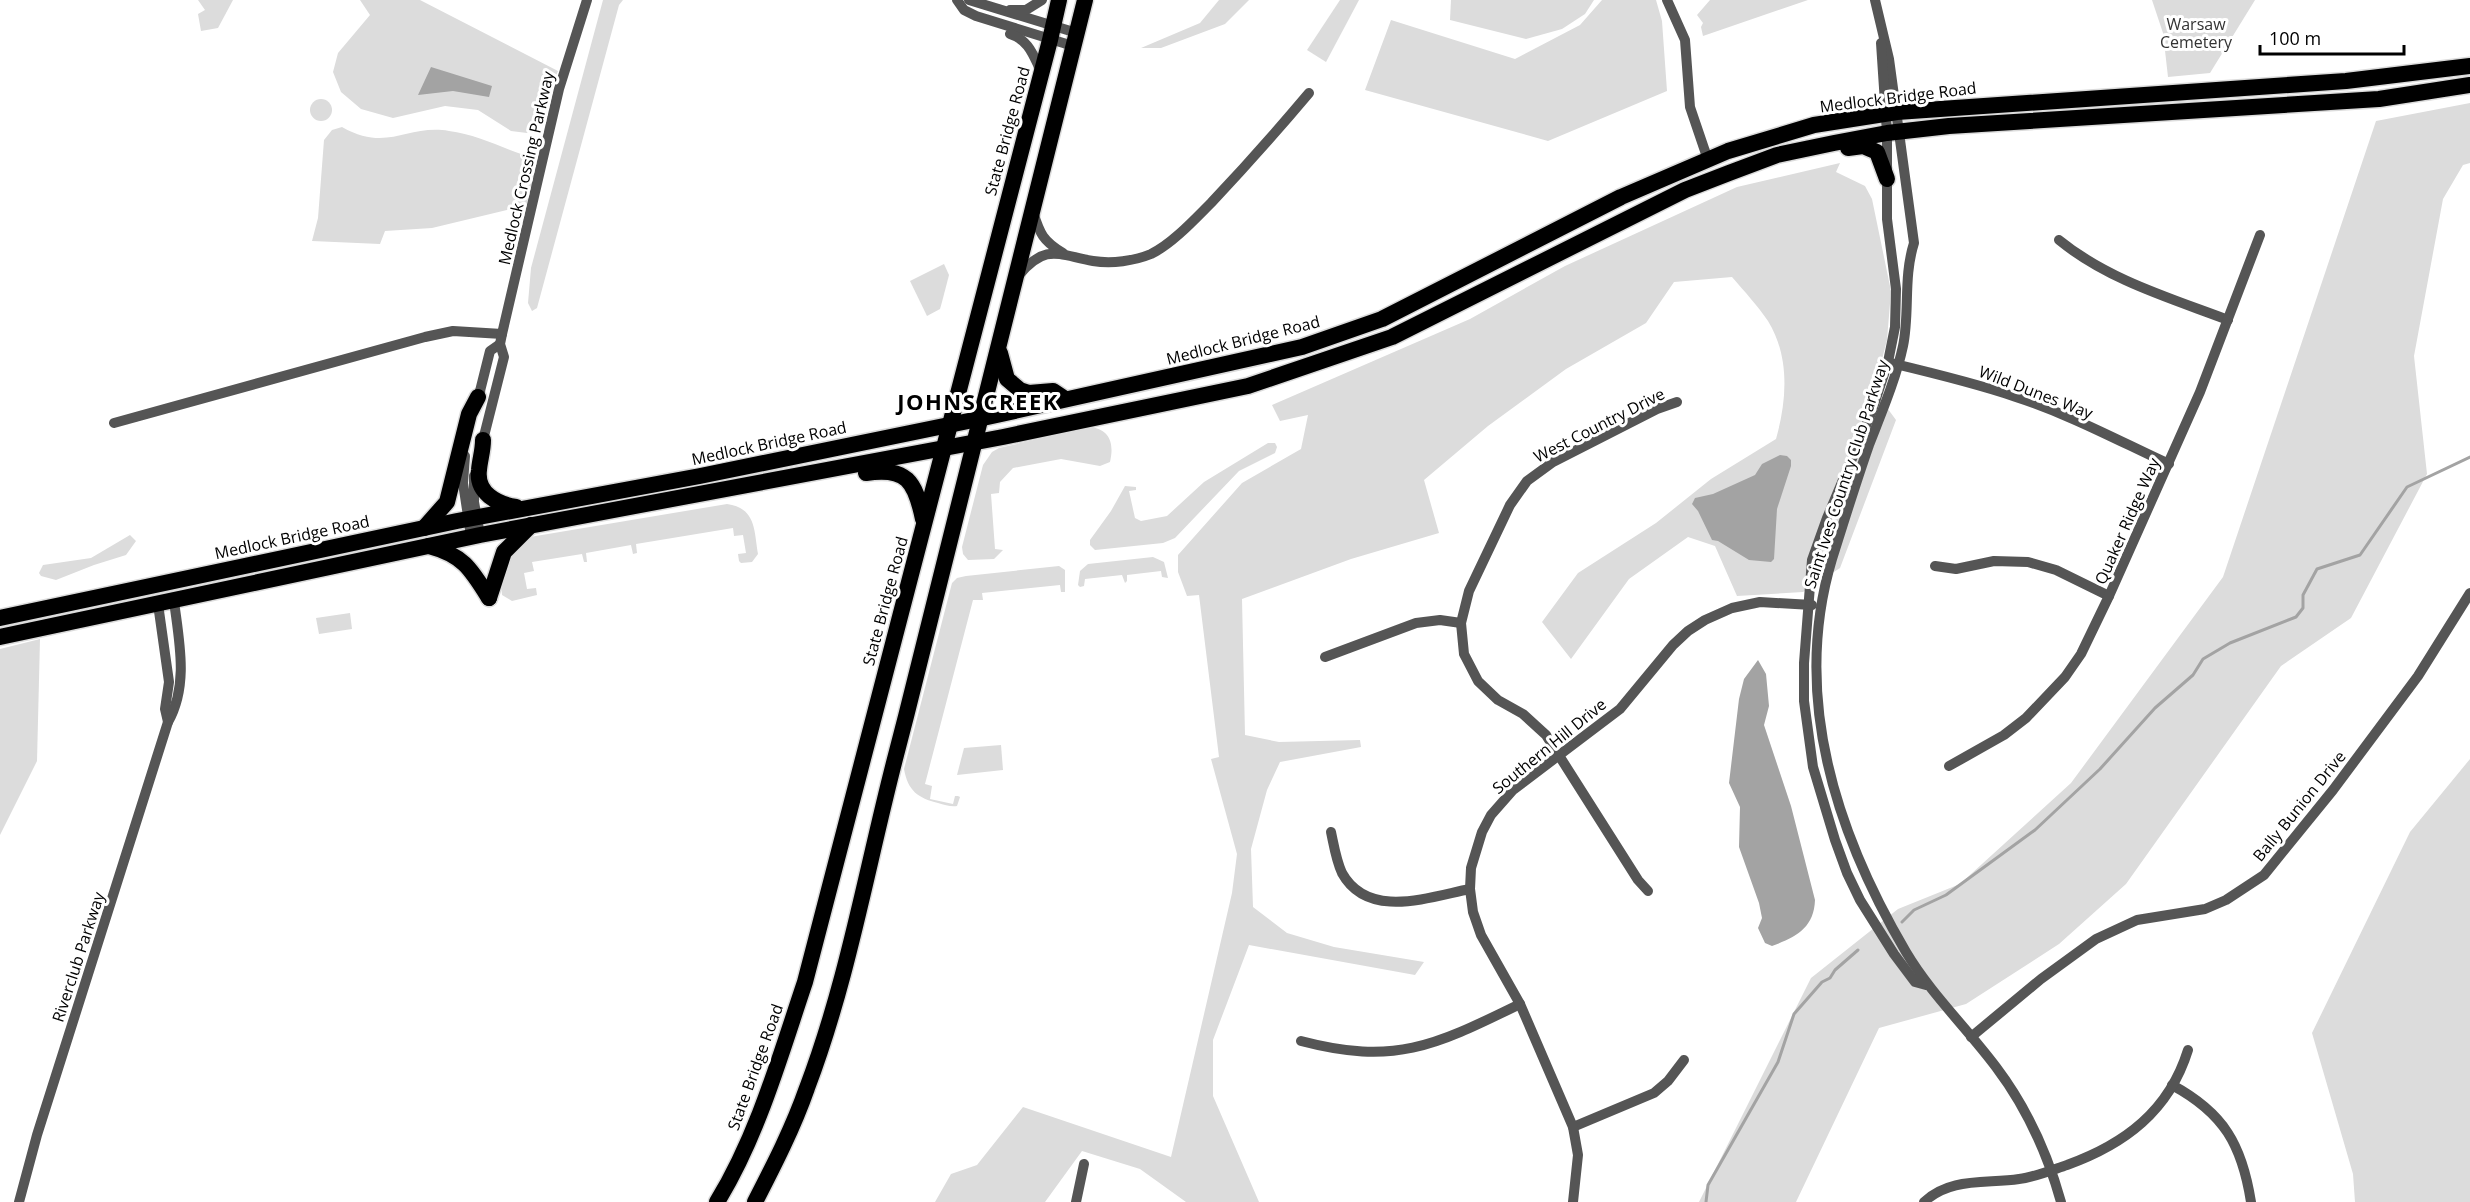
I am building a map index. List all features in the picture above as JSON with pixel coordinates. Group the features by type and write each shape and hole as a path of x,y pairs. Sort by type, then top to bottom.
{"highway":[{"name":"State Bridge Road","path":"717,1202 735,1169 771,1084 805,982 1059,0"},
{"path":"755,1202 780,1154 808,1088 844,973 882,809 977,442 1085,0"},
{"name":"Medlock Bridge Road","path":"0,618 473,518 700,476 983,418 1302,347 1382,319 1621,197 1728,151 1814,125 1891,113 2346,81 2470,66"},
{"name":"Medlock Bridge Road","path":"0,637 476,535 977,442 1248,386 1392,337 1685,190 1777,156 1893,132 1960,125 2379,99 2470,85"},
{"name":"Medlock Bridge Road","path":"1722,176 1731,177 1752,173 1829,152 1863,146 1877,152 1887,179"},
{"path":"999,351 1004,373 1012,384 1029,393 1053,391 1065,399"},
{"path":"424,528 447,502 469,414 478,397"},
{"path":"483,440 479,474 482,486 494,501 523,509"},
{"path":"830,469 850,475 887,470 902,475 916,493 924,523"},
{"path":"428,546 444,550 461,559 472,570 489,598 504,552 531,525"}],"street":[{"name":"Medlock Crossing Parkway","path":"473,518 474,472 504,357 501,339 558,89 587,0"},
{"path":"957,0 964,10 993,22 1052,33 1075,40"},
{"path":"969,0 997,9 1052,33"},
{"path":"997,9 1026,10 1042,0"},
{"path":"1667,0 1686,40 1690,107 1708,160"},
{"path":"1875,0 1889,58 1893,132"},
{"path":"993,22 998,30 1022,39 1029,46 1041,71"},
{"path":"1017,278 1036,257 1046,254 1063,254 1094,261 1119,262 1152,253 1189,225 1258,154 1309,93"},
{"name":"Saint Ives Country Club Parkway","path":"1893,132 1887,179 1887,219 1896,289 1892,363 1884,408 1859,474 1821,605 1817,667 1824,753 1836,800 1856,858 1873,894 1926,985 1971,1037 2018,1098 2037,1133 2052,1170 2061,1202"},
{"name":"Saint Ives Country Club Parkway","path":"1893,132 1902,165 1914,243 1908,263 1903,346 1892,363 1827,518 1812,560 1804,701 1813,767 1835,840 1860,900 1894,954 1915,982 1926,985"},
{"path":"1033,212 1041,236 1063,254"},
{"name":"Quaker Ridge Way","path":"1949,766 2004,735 2047,698 2080,654 2169,464 2260,235"},
{"path":"2059,240 2073,252 2121,279 2228,320"},
{"path":"114,423 425,337 453,331 501,339"},
{"name":"Medlock Crossing Parkway","path":"476,535 463,483 464,467 489,351 501,339"},
{"name":"Wild Dunes Way","path":"1892,363 1954,377 2018,397 2169,464"},
{"name":"West Country Drive","path":"1648,891 1536,723 1498,700 1478,681 1464,654 1461,623 1469,591 1510,505 1527,481 1553,462 1657,409 1677,402"},
{"path":"1935,566 1956,569 1994,561 2028,562 2056,570 2109,596"},
{"name":"Bally Bunion Drive","path":"1971,1037 2041,979 2096,939 2137,920 2205,909 2226,900 2264,875 2333,790 2418,676 2470,593"},
{"name":"Riverclub Parkway","path":"166,602 169,682 165,709 168,722"},
{"name":"Riverclub Parkway","path":"18,1202 37,1135 168,722 175,711 181,685 166,602"},
{"name":"Southern Hill Drive","path":"1573,1202 1578,1155 1574,1127 1520,1004 1481,935 1473,912 1470,889 1475,851 1491,815 1513,790 1620,709 1673,645 1705,620 1732,608 1760,602 1821,605"},
{"path":"1324,657 1416,623 1440,620 1461,623"},
{"path":"1330,832 1343,874 1355,889 1371,898 1385,902 1401,902 1470,889"},
{"path":"1301,1041 1331,1049 1357,1052 1409,1049 1453,1037 1520,1004"},
{"path":"1924,1202 1940,1189 1958,1184 2020,1179 2052,1170 2096,1154 2123,1139 2151,1114 2172,1085 2188,1050"},
{"path":"1574,1127 1654,1093 1668,1081 1684,1060"},
{"path":"2172,1085 2195,1098 2208,1109 2230,1135 2241,1158 2251,1202"},
{"path":"1076,1202 1084,1164"}],"green space":[{"path":"198,0 233,0 218,28 201,31 198,14 205,10"},
{"path":"360,0 420,0 558,71 536,122 527,133 511,131 478,110 445,106 393,118 361,109 341,92 333,72 338,53 370,15"},
{"path":"603,0 623,0 619,5 537,308 532,311 528,303 531,268"},
{"path":"1219,0 1249,0 1225,24 1161,48 1141,48 1200,23"},
{"path":"1340,0 1359,0 1326,62 1307,50"},
{"path":"1451,0 1594,0 1585,14 1562,29 1526,39 1450,20"},
{"path":"1602,0 1656,0 1662,21 1667,91 1548,141 1365,90 1391,20 1515,59 1580,25"},
{"path":"1710,0 1808,0 1703,36 1701,27 1703,23 1697,15"},
{"name":"Warsaw Cemetery","path":"2152,0 2255,0 2210,73 2168,77 2163,33"},
{"path":"321,99 329,102 332,110 329,118 321,121 313,118 310,110 313,102"},
{"path":"2470,103 2470,163 2463,165 2443,199 2414,356 2427,474 2351,618 2281,666 2126,884 2059,944 1966,1004 1879,1028 1796,1202 1699,1202 1811,978 1898,909 1960,884 2071,783 2223,577 2376,121"},
{"path":"342,127 372,138 385,138 421,131 449,131 478,138 524,155 533,161 535,175 523,216 516,220 519,207 432,228 385,231 380,244 312,241 318,218 324,140 332,130"},
{"path":"1840,163 1836,172 1865,186 1872,199 1891,291 1887,340 1874,390 1896,420 1840,568 1803,592 1737,596 1715,546 1688,537 1629,579 1571,659 1542,622 1578,573 1656,523 1711,479 1776,439 1784,394 1783,364 1780,349 1768,321 1732,277 1674,282 1646,323 1566,369 1488,426 1424,480 1439,533 1351,559 1242,599 1245,735 1279,742 1360,740 1361,747 1280,762 1267,790 1251,849 1253,907 1287,933 1334,947 1424,962 1415,975 1249,945 1213,1040 1213,1096 1259,1202 1186,1202 1140,1169 1082,1151 1045,1202 935,1202 951,1174 977,1165 1023,1107 1171,1157 1232,893 1237,854 1211,759 1219,757 1199,595 1187,596 1178,572 1178,555 1242,483 1301,449 1308,415 1280,421 1272,405 1470,319 1565,266 1737,187"},
{"path":"944,264 949,275 940,309 927,316 910,281"},
{"path":"1091,427 1103,431 1110,439 1112,450 1110,462 1100,466 1061,459 1013,468 1000,482 999,493 991,494 995,549 1003,550 994,559 968,560 963,554 962,547 983,465 992,452 999,448"},
{"path":"1268,443 1275,443 1277,447 1275,453 1239,471 1175,538 1163,543 1095,550 1090,545 1090,540 1111,511 1125,486 1136,487 1136,490 1129,491 1135,518 1141,521 1167,516 1204,482"},
{"path":"727,504 744,510 752,522 758,554 752,562 741,563 739,561 738,554 746,553 743,535 734,536 733,528 636,544 637,553 633,554 631,545 586,553 587,562 584,562 582,554 532,562 534,571 524,573 527,589 536,588 537,595 512,601 502,595 501,585 509,551 530,537"},
{"path":"130,535 136,541 126,555 56,580 41,576 39,573 43,565 91,558"},
{"path":"1153,557 1164,562 1168,578 1162,577 1161,571 1127,575 1125,583 1122,575 1085,579 1084,586 1078,585 1080,571 1088,564"},
{"path":"1059,566 1065,570 1065,592 1061,592 1060,585 982,593 983,600 973,600 925,784 932,786 930,799 953,804 955,796 960,797 957,806 952,806 920,796 908,783 904,769 952,583 957,578 966,576"},
{"path":"350,613 352,629 319,634 316,618"},
{"path":"40,639 37,761 0,835 0,649"},
{"path":"1001,745 1003,770 957,775 964,748"},
{"path":"2470,759 2470,1202 2355,1202 2353,1174 2312,1033 2410,832"}],"shaded area":[{"path":"431,67 492,86 489,97 453,91 418,95"},
{"path":"1780,455 1787,456 1791,460 1791,466 1777,509 1774,559 1771,562 1749,560 1718,541 1712,540 1698,511 1692,504 1695,498 1713,494 1755,475 1762,464"},
{"path":"1758,660 1766,674 1769,706 1764,725 1791,806 1815,900 1811,918 1802,930 1789,939 1772,946 1765,943 1758,928 1762,918 1759,903 1739,847 1740,807 1729,783 1739,699 1744,679"}],"waterway":[{"path":"1902,922 1914,910 1946,895 2035,830 2100,769 2155,708 2193,675 2203,659 2230,643 2296,617 2303,608 2303,595 2317,569 2360,555 2407,487 2470,457"},
{"path":"1706,1202 1708,1185 1778,1062 1794,1014 1822,982 1830,978 1835,970 1858,950"}],"district":[{"name":"JOHNS CREEK","path":"978,401"}]}
